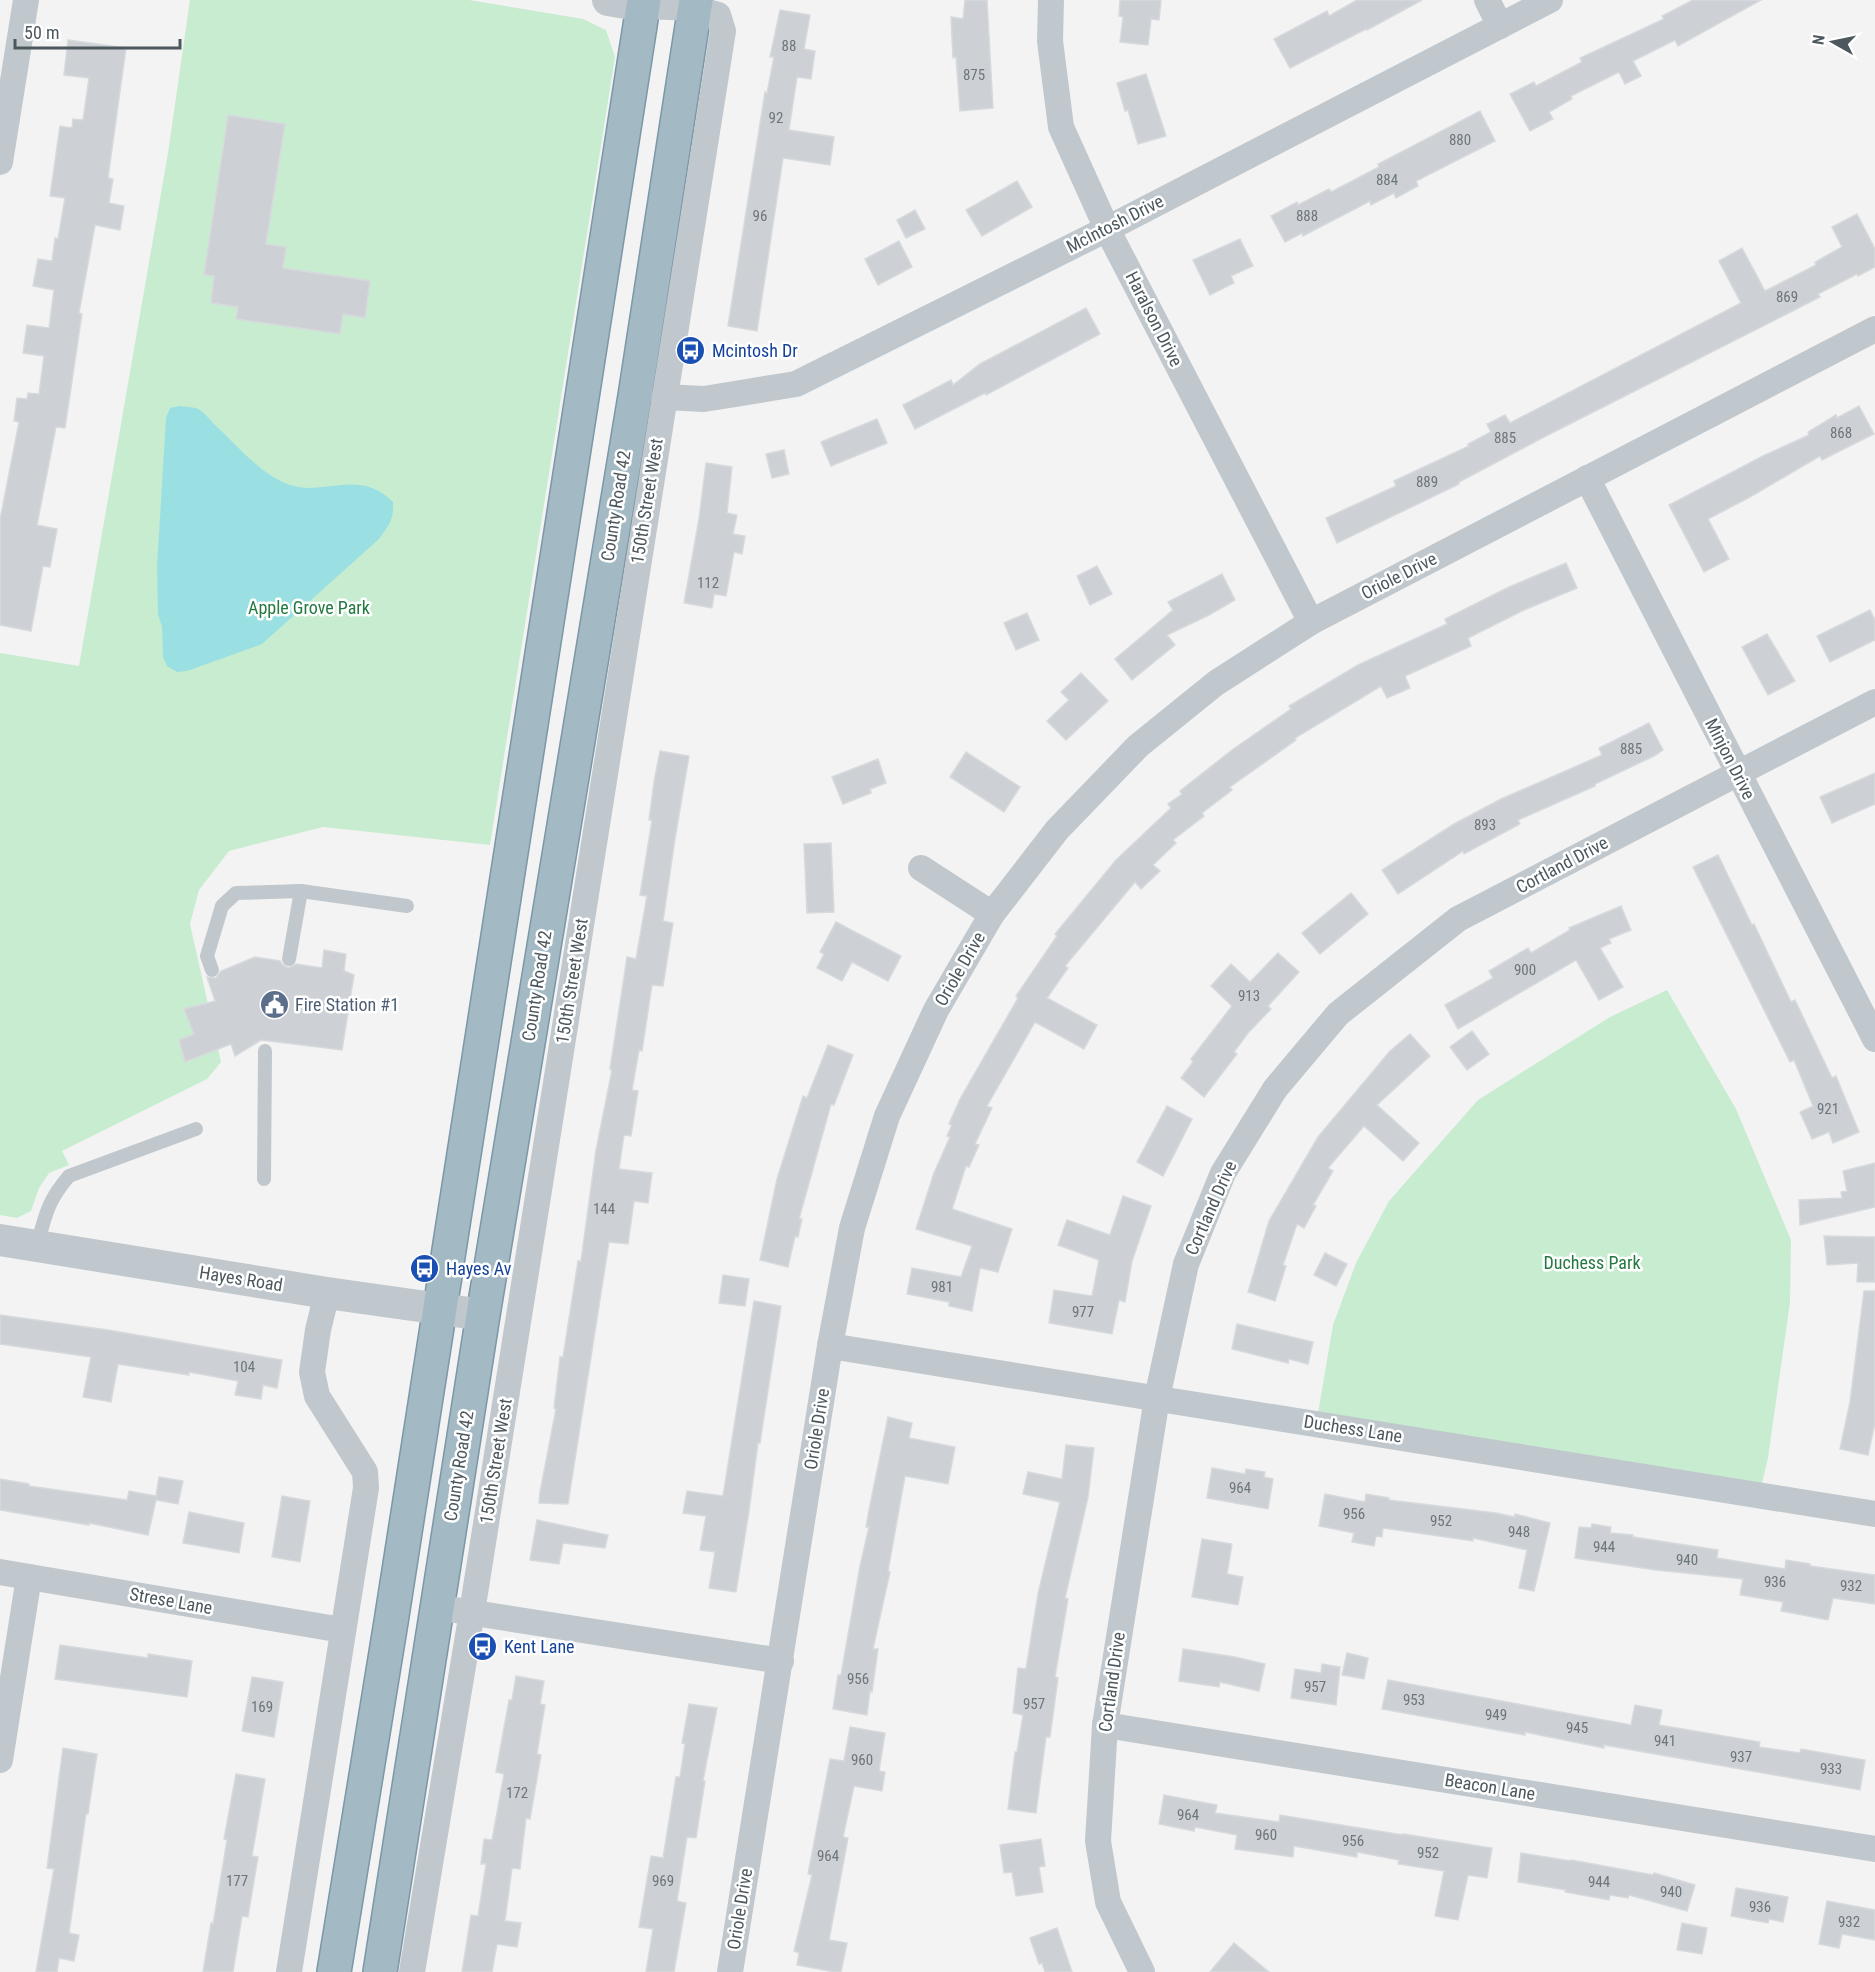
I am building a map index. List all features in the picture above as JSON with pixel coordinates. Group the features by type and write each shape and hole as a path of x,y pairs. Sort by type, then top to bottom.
{"highway":[{"path":"334,1972 391,1622 643,3"},
{"name":"County Road 42","path":"380,1972 483,1315 636,385 695,4"}],"street":[{"path":"0,162 26,0"},
{"path":"608,0 695,4"},
{"name":"Haralson Drive","path":"1051,0 1050,41 1061,127 1107,229 1311,622"},
{"path":"1487,0 1500,26"},
{"name":"McIntosh Drive","path":"664,398 704,399 796,384 1107,229 1550,0"},
{"name":"150th Street West","path":"412,1972 472,1612 723,31 718,15 695,4"},
{"name":"Oriole Drive","path":"730,1972 830,1346 852,1228 887,1116 936,1010 992,914 1057,830 1138,746 1216,683 1311,622 1875,329"},
{"name":"Minjon Drive","path":"1587,478 1875,1039"},
{"name":"Cortland Drive","path":"1142,1972 1108,1902 1098,1841 1105,1725 1157,1398 1186,1264 1224,1173 1275,1089 1338,1014 1458,919 1875,702"},
{"name":"Oriole Drive","path":"921,868 992,914"},
{"name":"Hayes Road","path":"0,1240 327,1293 483,1315"},
{"path":"289,1972 366,1488 365,1472 317,1396 312,1372 318,1330 327,1293"},
{"name":"Duchess Lane","path":"830,1346 1875,1514"},
{"name":"Strese Lane","path":"0,1572 342,1630"},
{"path":"0,1760 29,1577"},
{"path":"437,1607 781,1661"},
{"name":"Beacon Lane","path":"1105,1725 1875,1849"}],"lane":[{"path":"212,970 207,956 222,906 236,893 302,891 406,906"},
{"path":"289,959 302,891"},
{"path":"264,1179 265,1051"},
{"path":"37,1246 47,1208 56,1191 69,1176 196,1129"}],"green space":[{"name":"Apple Grove Park","path":"190,0 469,0 583,19 606,30 615,57 490,845 323,827 229,851 199,890 190,924 221,1062 207,1079 62,1151 69,1165 49,1173 39,1188 31,1211 17,1218 0,1215 0,653 79,666 168,153"},
{"name":"Duchess Park","path":"1667,990 1736,1109 1791,1240 1790,1302 1768,1458 1762,1483 1318,1413 1333,1325 1356,1263 1389,1201 1478,1100 1610,1017"}],"water":[{"path":"180,406 200,410 249,458 277,479 300,487 367,486 393,502 393,513 386,530 379,539 262,644 187,671 177,672 167,666 163,657 162,627 158,614 157,567 166,418 170,408"}],"building":[{"path":"965,0 987,0 993,108 960,111 956,57 953,58 951,17 963,19"},
{"path":"1120,0 1161,0 1159,20 1151,19 1148,45 1120,42 1123,17 1119,16"},
{"path":"1357,0 1422,0 1290,68 1274,39 1327,11 1329,16"},
{"path":"1693,0 1761,0 1678,46 1675,40 1633,61 1641,76 1625,84 1619,72 1571,96 1572,99 1549,112 1553,119 1530,131 1510,94 1534,82 1536,86 1582,62 1580,58 1664,19 1662,16"},
{"path":"780,10 810,15 804,49 815,51 811,79 797,77 789,130 834,137 830,165 783,158 757,331 728,326 765,92 767,93 774,57 770,57"},
{"path":"68,40 126,48 108,178 113,179 109,203 124,206 120,230 95,225 79,313 82,314 65,428 56,427 37,525 57,529 50,567 43,566 31,631 0,625 0,520 19,422 14,421 17,398 27,399 28,393 39,394 44,356 23,353 27,325 49,328 54,290 33,286 38,259 52,261 65,198 50,196 60,126 72,128 73,119 83,120 89,78 64,75"},
{"path":"1146,74 1166,136 1138,144 1117,83"},
{"path":"1480,111 1495,141 1416,181 1418,186 1396,198 1394,193 1371,205 1370,201 1303,236 1302,233 1285,242 1271,216 1329,189 1331,192 1379,167 1378,164"},
{"path":"228,115 285,124 266,244 286,247 283,268 370,281 365,318 343,314 340,334 236,319 238,307 211,303 214,276 204,275"},
{"path":"1017,181 1032,207 982,236 966,210"},
{"path":"915,210 925,229 906,238 897,220"},
{"path":"1857,214 1875,249 1875,267 1818,294 1820,297 1544,437 1459,484 1337,543 1326,518 1396,486 1394,481 1469,446 1468,444 1491,432 1487,424 1505,415 1510,423 1741,303 1719,261 1742,248 1765,291 1816,265 1815,262 1842,247 1832,227"},
{"path":"1240,239 1253,266 1231,276 1234,283 1210,295 1193,260"},
{"path":"899,241 912,267 878,285 865,259"},
{"path":"1086,308 1100,334 986,395 985,393 915,429 903,405 951,380 953,385 980,364"},
{"path":"1859,406 1874,434 1822,460 1820,456 1708,519 1729,559 1704,572 1669,505 1809,435 1808,432 1836,415 1837,418"},
{"path":"877,419 887,443 831,466 821,442"},
{"path":"784,450 789,474 772,478 766,454"},
{"path":"706,463 732,467 727,513 737,515 733,534 745,536 742,554 734,552 726,596 714,594 712,608 684,603"},
{"path":"1566,563 1577,588 1524,610 1468,638 1471,646 1405,676 1410,688 1387,698 1381,686 1295,738 1296,740 1230,787 1232,790 1202,813 1204,816 1173,840 1176,843 1153,865 1160,871 1141,889 1135,882 1065,966 1068,968 1047,998 1097,1025 1084,1049 1035,1022 987,1106 992,1108 975,1144 979,1145 969,1167 966,1166 952,1209 1012,1229 998,1272 980,1268 972,1311 949,1306 949,1302 907,1294 912,1268 961,1277 972,1246 916,1229 934,1173 950,1137 947,1136 952,1125 949,1124 960,1099 1018,998 1016,996 1057,936 1055,934 1116,860 1171,808 1168,804 1182,794 1180,791 1232,750 1291,709 1289,706 1358,665 1447,624 1445,619 1509,587"},
{"path":"1097,566 1112,594 1090,605 1077,576"},
{"path":"1222,574 1235,600 1167,635 1175,645 1132,680 1115,659 1173,610 1168,602"},
{"path":"1870,610 1875,620 1875,640 1830,662 1817,636"},
{"path":"1027,613 1039,640 1016,650 1004,623"},
{"path":"1767,634 1795,681 1768,695 1742,647"},
{"path":"1081,673 1108,701 1066,740 1047,721 1069,700 1061,692"},
{"path":"1649,723 1663,750 1654,756 1595,786 1518,820 1520,824 1464,854 1463,851 1398,894 1382,870 1454,824 1501,799 1602,755 1599,748"},
{"path":"660,751 689,756 663,921 673,923 663,986 652,985 642,1051 639,1050 632,1090 638,1091 631,1136 624,1135 619,1169 652,1173 648,1203 634,1201 628,1244 609,1242 568,1504 539,1503 556,1409 554,1408 560,1357 563,1357 578,1261 581,1261 596,1150 612,1070 610,1069 627,957 636,959 647,896 640,895"},
{"path":"966,752 1020,787 1004,812 950,777"},
{"path":"878,759 886,783 870,789 871,793 843,804 832,777"},
{"path":"1875,773 1875,804 1832,823 1820,797"},
{"path":"831,843 834,912 807,913 804,844"},
{"path":"1718,855 1791,1002 1795,1000 1832,1078 1836,1076 1859,1132 1833,1143 1829,1132 1812,1139 1800,1112 1813,1106 1794,1060 1790,1062 1693,867"},
{"path":"1351,893 1368,914 1320,954 1302,933"},
{"path":"1621,906 1631,930 1609,939 1611,943 1600,948 1623,987 1599,1000 1576,960 1458,1029 1445,1005 1493,978 1489,971 1528,948 1531,953 1570,930 1569,928"},
{"path":"836,922 901,956 888,981 852,962 842,981 817,968 824,954 820,952"},
{"name":"Fire Station #1","path":"324,950 346,954 344,971 354,975 342,1050 261,1040 235,1056 231,1044 185,1062 179,1040 194,1034 184,1009 215,1001 207,977 216,978 221,971 255,957 280,961 288,968 296,964 322,968"},
{"path":"1278,953 1299,972 1268,1006 1271,1009 1248,1033 1234,1052 1237,1054 1204,1097 1181,1078 1193,1062 1191,1059 1232,1006 1211,986 1231,964 1250,982"},
{"path":"1472,1031 1489,1054 1467,1070 1450,1047"},
{"path":"1410,1034 1430,1056 1377,1105 1419,1143 1403,1161 1364,1126 1328,1168 1333,1171 1313,1205 1316,1206 1304,1228 1297,1224 1283,1265 1286,1266 1275,1301 1248,1292 1269,1221 1318,1137 1390,1051"},
{"path":"828,1045 853,1055 834,1105 831,1104 799,1219 802,1219 798,1237 795,1236 788,1267 760,1260 777,1179 803,1096 807,1098"},
{"path":"1167,1106 1192,1119 1163,1176 1137,1162"},
{"path":"1875,1163 1875,1207 1800,1225 1799,1200 1842,1198 1841,1192 1847,1191 1843,1171"},
{"path":"1123,1196 1151,1206 1132,1261 1125,1302 1119,1300 1112,1334 1049,1323 1054,1290 1092,1296 1099,1260 1058,1245 1067,1220 1110,1235"},
{"path":"1824,1236 1875,1237 1875,1282 1857,1282 1858,1263 1827,1265"},
{"path":"1325,1253 1347,1264 1336,1286 1314,1275"},
{"path":"723,1275 749,1279 745,1306 719,1303"},
{"path":"1864,1291 1875,1291 1875,1423 1868,1455 1840,1449 1850,1402"},
{"path":"754,1301 781,1306 736,1592 709,1588 715,1552 700,1550 706,1516 683,1513 687,1491 723,1496"},
{"path":"0,1315 108,1330 282,1360 277,1388 263,1385 261,1399 235,1395 238,1381 189,1372 189,1375 118,1364 111,1402 83,1397 91,1357 0,1344"},
{"path":"1237,1324 1313,1342 1308,1364 1289,1359 1288,1363 1232,1349"},
{"path":"888,1417 912,1423 909,1438 955,1447 948,1484 905,1476 888,1571 890,1572 873,1649 878,1649 867,1715 833,1709"},
{"path":"1066,1445 1094,1448 1088,1497 1065,1598 1068,1599 1055,1677 1058,1678 1050,1737 1046,1737 1036,1813 1008,1809 1015,1752 1017,1752 1023,1715 1013,1713 1018,1668 1026,1669 1038,1594 1060,1502 1023,1494 1028,1472 1062,1479"},
{"path":"1212,1468 1245,1474 1246,1469 1265,1472 1264,1477 1273,1479 1268,1509 1207,1498"},
{"path":"159,1477 183,1481 178,1504 156,1500 148,1535 89,1523 89,1525 0,1510 0,1479 29,1484 29,1486 127,1500 129,1491 156,1496"},
{"path":"1325,1494 1365,1502 1366,1494 1389,1498 1389,1500 1515,1517 1515,1514 1550,1523 1534,1591 1519,1588 1527,1550 1473,1538 1473,1541 1383,1528 1382,1537 1376,1536 1374,1546 1352,1542 1354,1533 1319,1526"},
{"path":"282,1496 310,1501 300,1562 272,1557"},
{"path":"189,1512 244,1523 239,1553 183,1543"},
{"path":"537,1520 608,1535 605,1548 563,1543 559,1564 530,1560"},
{"path":"1592,1524 1611,1527 1610,1533 1718,1550 1717,1558 1785,1569 1786,1560 1810,1564 1810,1566 1875,1575 1875,1604 1833,1598 1828,1620 1781,1611 1783,1602 1740,1595 1743,1579 1656,1570 1575,1558 1579,1527 1591,1528"},
{"path":"1202,1539 1232,1544 1227,1574 1243,1577 1238,1605 1192,1597"},
{"path":"60,1645 148,1658 148,1654 192,1661 187,1697 55,1679"},
{"path":"1183,1649 1265,1664 1259,1691 1220,1682 1219,1687 1179,1681"},
{"path":"1347,1653 1368,1658 1364,1679 1342,1675"},
{"path":"1322,1664 1340,1667 1336,1705 1291,1698 1295,1669 1321,1673"},
{"path":"516,1676 544,1681 540,1704 545,1705 537,1754 541,1755 530,1819 526,1818 520,1869 512,1868 505,1921 521,1923 517,1947 497,1944 492,1972 462,1972 471,1915 478,1916 486,1864 481,1864 484,1839 492,1840 504,1774 496,1772 509,1700 512,1700"},
{"path":"252,1677 283,1682 274,1737 242,1731"},
{"path":"1388,1680 1631,1725 1635,1705 1662,1710 1659,1725 1760,1742 1759,1747 1800,1753 1801,1749 1865,1760 1860,1790 1382,1709"},
{"path":"689,1704 717,1708 703,1781 705,1781 696,1838 687,1837 677,1901 686,1903 674,1972 646,1972 653,1929 639,1927 651,1856 663,1858 676,1777 680,1777 685,1744 682,1743"},
{"path":"850,1727 885,1733 879,1771 885,1772 882,1791 854,1786 843,1837 848,1838 829,1940 847,1943 841,1972 834,1972 797,1965 799,1953 794,1951 812,1875 808,1874 830,1759 844,1761"},
{"path":"63,1748 97,1754 69,1933 79,1935 74,1961 59,1958 57,1972 36,1972 54,1869 47,1868"},
{"path":"236,1774 265,1779 252,1856 258,1857 248,1917 242,1916 233,1972 203,1972 227,1840 224,1839"},
{"path":"1164,1795 1217,1805 1215,1813 1279,1822 1280,1815 1492,1848 1487,1878 1468,1875 1458,1920 1435,1916 1444,1871 1398,1864 1399,1860 1357,1852 1357,1857 1294,1846 1293,1857 1235,1849 1237,1835 1195,1827 1194,1831 1159,1824"},
{"path":"1041,1839 1045,1866 1039,1867 1043,1892 1016,1896 1012,1872 1004,1873 1000,1845"},
{"path":"1521,1853 1653,1875 1654,1873 1695,1885 1687,1911 1629,1895 1628,1898 1610,1895 1609,1900 1565,1892 1566,1890 1518,1882"},
{"path":"1736,1888 1788,1897 1783,1922 1769,1919 1768,1923 1731,1916"},
{"path":"1827,1901 1875,1910 1875,1940 1842,1934 1839,1948 1819,1944"},
{"path":"1682,1923 1707,1928 1702,1954 1677,1950"},
{"path":"1057,1928 1072,1972 1045,1972 1042,1963 1039,1964 1030,1938"},
{"path":"1234,1943 1269,1972 1210,1972"}],"place":[{"name":"Mcintosh Dr","path":"691,351"},
{"name":"Fire Station #1","path":"274,1005"},
{"name":"Hayes Av","path":"425,1269"},
{"name":"Kent Lane","path":"483,1647"}]}
